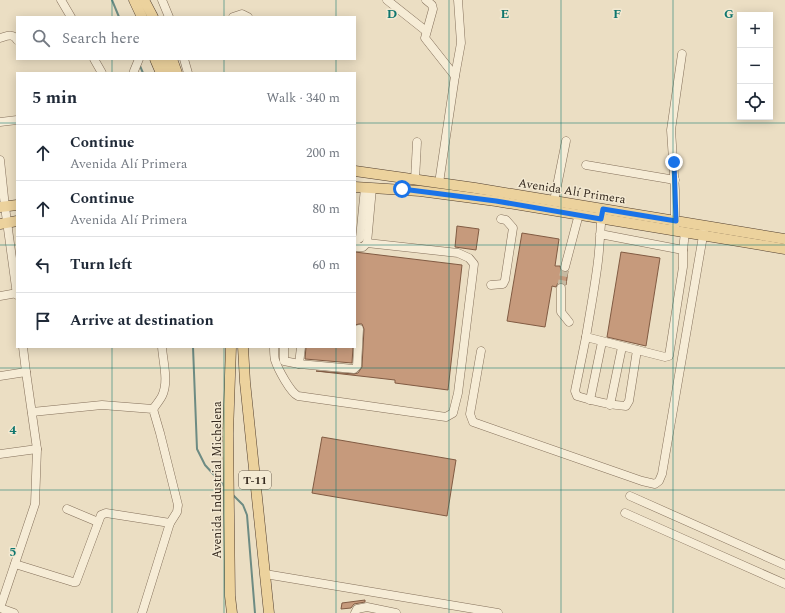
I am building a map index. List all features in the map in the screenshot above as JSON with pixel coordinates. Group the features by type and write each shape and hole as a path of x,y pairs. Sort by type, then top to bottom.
{"main road":[{"path":"134,0 142,16"},
{"path":"144,0 152,16"},
{"path":"155,60 161,72"},
{"path":"164,60 169,72"},
{"path":"172,60 177,72"},
{"path":"177,60 183,72"},
{"name":"Avenida Alí Primera","path":"356,171 554,202 602,214 679,228 785,238"},
{"path":"364,188 369,185 399,183 412,179"},
{"name":"Avenida Alí Primera","path":"364,188 420,191 579,214 602,214"},
{"path":"2,207 16,205"},
{"name":"Avenida Alí Primera","path":"679,228 704,230 785,249"},
{"name":"Avenida Industrial Michelena","path":"231,348 228,471 230,596 232,613"},
{"name":"T-11","path":"243,348 245,382 269,613"}],"street":[{"path":"61,0 70,16"},
{"path":"162,0 169,16"},
{"path":"388,0 426,31"},
{"path":"426,0 432,5 433,9 425,38 455,76"},
{"path":"439,183 461,43 458,0"},
{"path":"236,16 242,14 246,16"},
{"path":"0,38 11,35 16,39"},
{"path":"586,337 665,357 669,356 683,267 683,250 679,228 671,130 682,54"},
{"path":"95,60 101,72"},
{"path":"184,60 188,72"},
{"path":"0,122 16,120"},
{"path":"554,202 566,141"},
{"path":"412,179 417,142"},
{"path":"0,160 2,207 8,223 16,286"},
{"path":"586,165 675,180"},
{"path":"356,240 360,238 364,188"},
{"path":"364,188 367,243"},
{"path":"565,267 579,214"},
{"path":"602,214 592,301 575,391 577,396 610,405 626,406 629,401 636,350"},
{"path":"490,285 502,284 505,280 513,228 506,220 501,219"},
{"path":"481,351 470,414 473,422 642,481 655,484 659,481 662,474 704,230"},
{"path":"600,234 683,250"},
{"path":"274,348 275,359 278,367 294,394 298,396 446,417 453,413 458,394 474,264 469,258 458,253 367,243 362,247 356,247"},
{"path":"561,288 561,312 569,322"},
{"path":"0,296 16,294"},
{"path":"284,348 284,361 299,364 354,369 357,366 359,329"},
{"path":"590,400 602,342"},
{"path":"610,405 622,347"},
{"path":"14,613 0,608 35,504 37,449 23,348"},
{"path":"142,613 170,524 177,512 178,505 153,409 165,387 162,348"},
{"path":"299,364 301,348"},
{"path":"0,376 26,372"},
{"path":"32,412 102,405 153,409"},
{"path":"0,454 37,449"},
{"path":"630,496 785,565"},
{"path":"67,509 98,522"},
{"path":"15,564 76,582 101,515 106,513 170,524"},
{"path":"625,513 785,584"},
{"path":"265,574 498,613"},
{"path":"355,613 357,609 367,607 377,611 396,613"}],"building":[{"path":"457,226 479,229 476,250 455,247"},
{"path":"522,233 559,239 555,266 560,266 561,271 563,272 568,271 566,285 558,283 556,287 552,286 545,327 507,321"},
{"path":"356,252 462,265 448,390 395,383 395,380 316,371 358,373 362,367 364,329 362,324 356,325"},
{"path":"621,252 660,258 646,346 607,337"},
{"path":"306,348 353,348 352,363 305,359"},
{"path":"322,437 456,460 447,516 312,493"},
{"path":"365,600 365,602 354,604 351,608 341,609 342,603"}],"waterway":[{"path":"112,0 119,16"},
{"path":"140,66 143,72"},
{"path":"193,348 197,449 205,465 226,488"},
{"path":"233,495 243,505 247,515 255,613"}],"tunnel":[{"path":"561,288 565,267"}],"route":[{"path":"402,189 496,201 579,214 601,219 603,209 676,221 674,162"}]}
